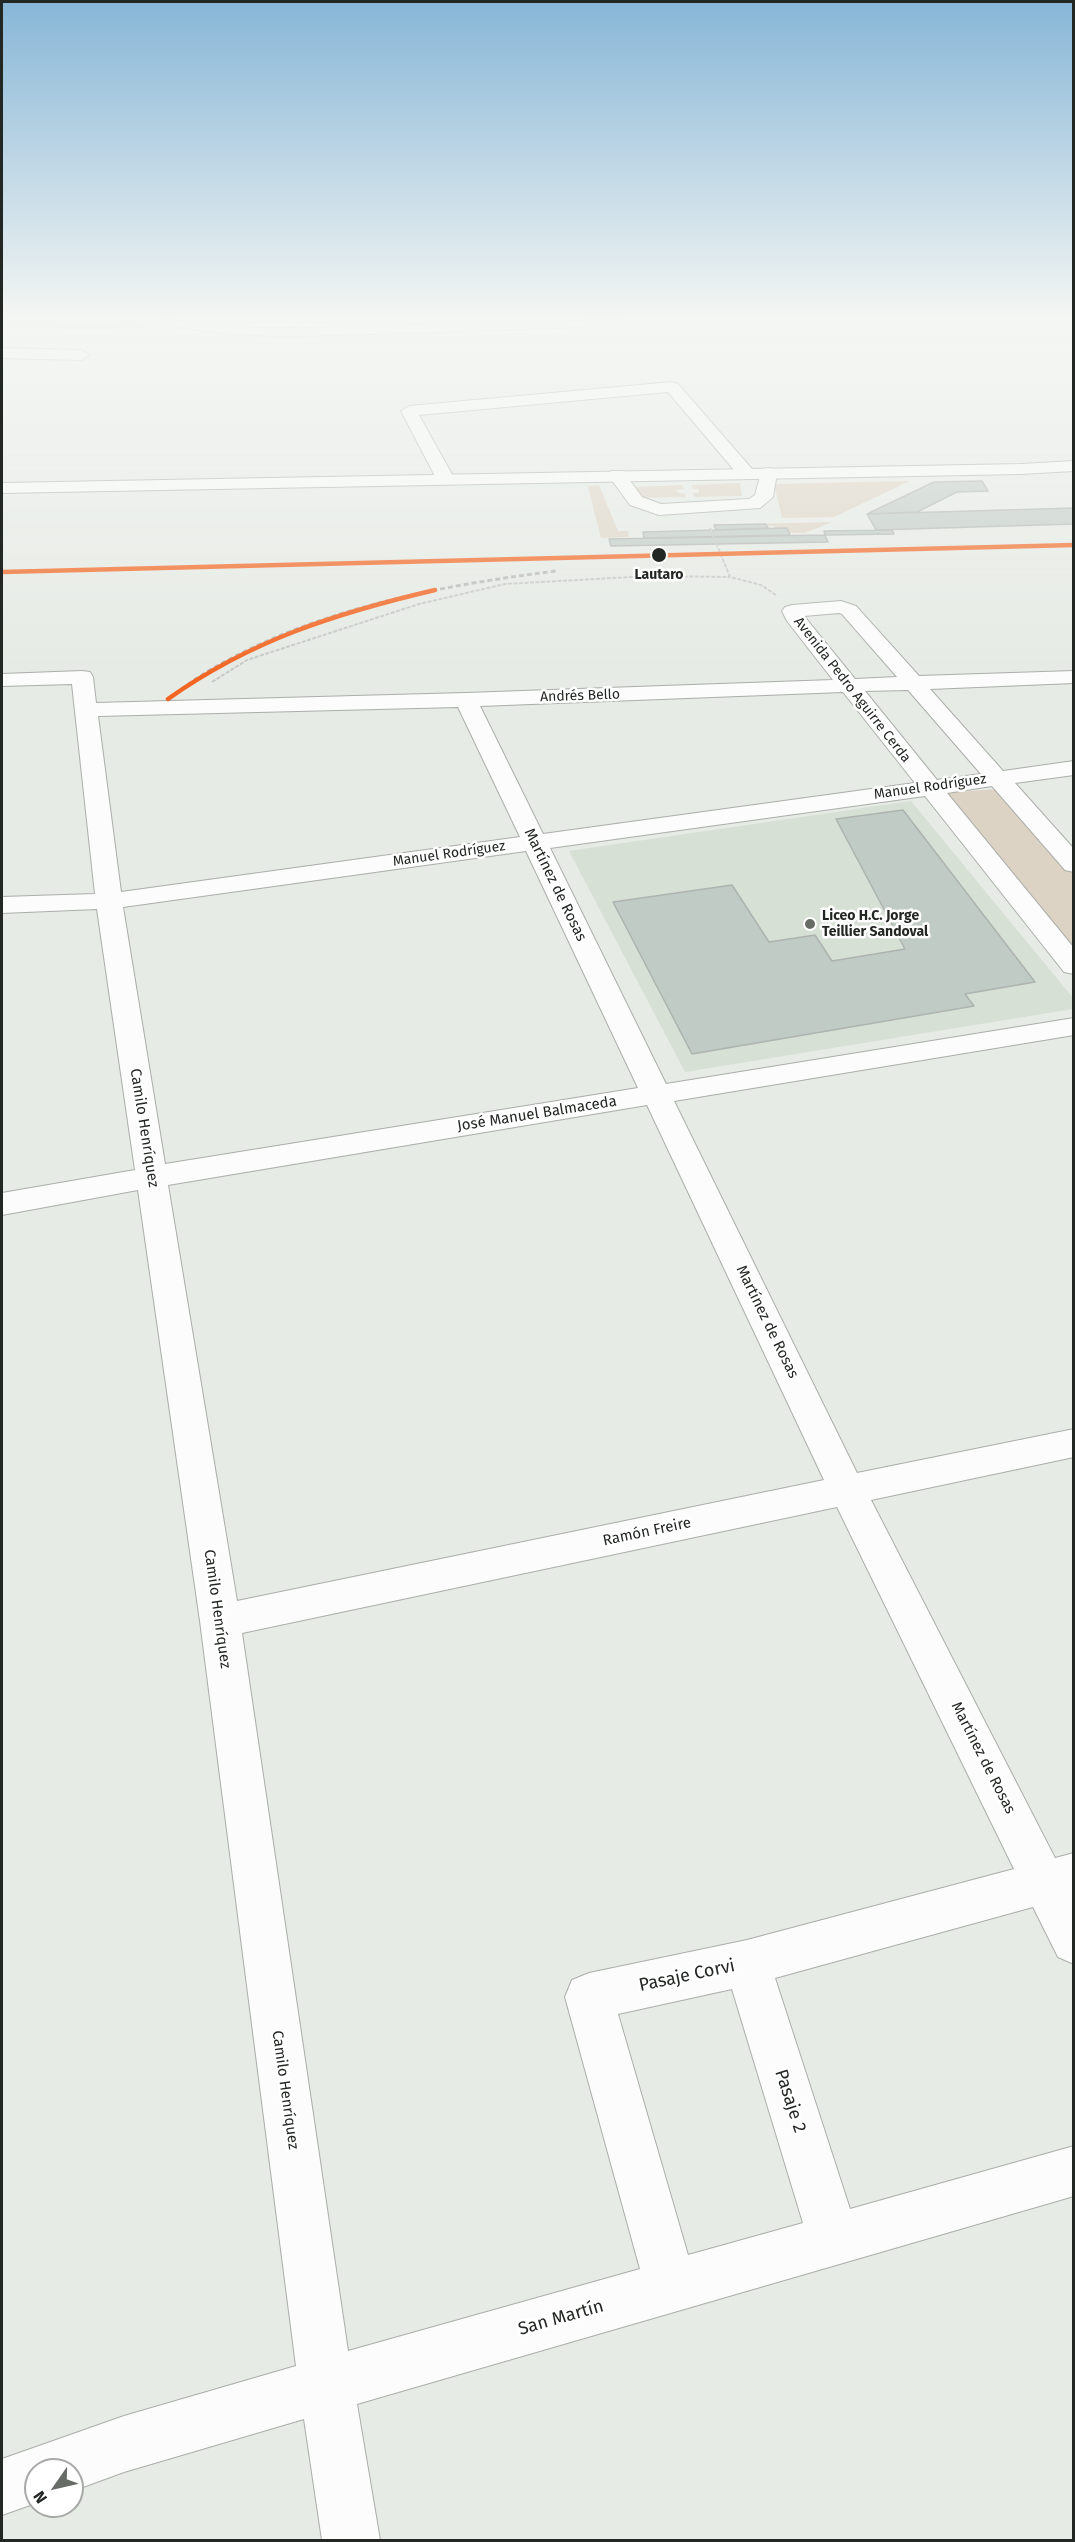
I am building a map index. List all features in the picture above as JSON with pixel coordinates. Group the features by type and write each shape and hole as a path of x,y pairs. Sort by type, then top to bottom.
{"street":[{"path":"424,439 446,478"},
{"path":"716,439 746,473"},
{"path":"1021,469 1074,458"},
{"path":"2,488 1021,469 1074,466"},
{"path":"617,475 636,501 659,510 747,506 759,502 764,497 768,473"},
{"name":"Avenida Pedro Aguirre Cerda","path":"1074,866 849,610 841,607 792,611 794,617 848,686 1074,966"},
{"name":"Andrés Bello","path":"2,680 170,708 466,700 1074,677"},
{"name":"Camilo Henríquez","path":"84,694 109,901 220,1621 326,2385 351,2541"},
{"name":"Martínez de Rosas","path":"466,700 847,1490 1059,1877 1074,1941"},
{"name":"Manuel Rodríguez","path":"2,905 109,901 1074,768"},
{"name":"José Manuel Balmaceda","path":"2,1204 152,1177 1074,1026"},
{"name":"Ramón Freire","path":"220,1621 1074,1443"},
{"name":"Pasaje Corvi","path":"671,2286 589,1997 747,1964 1059,1877"},
{"name":"Pasaje 2","path":"747,1964 834,2239"},
{"name":"San Martín","path":"84,2459 326,2385 1074,2171"},
{"path":"2,2487 24,2479"}],"path":[{"path":"702,508 730,577"},
{"path":"170,708 247,660 430,601 505,584 649,576 730,577 761,585 796,609"}],"shaded area":[{"path":"910,481 834,517 782,518 774,484"},
{"path":"740,483 742,496 695,497 692,493 699,493 699,489 693,489 692,485"},
{"path":"599,485 618,531 628,531 629,537 601,538 588,486"},
{"path":"682,485 684,489 676,490 685,494 686,497 641,498 636,487"},
{"path":"832,522 805,533 776,533 774,526 753,526 752,524"},
{"path":"1000,789 1073,872 1073,947 941,793"},
{"name":"Liceo H.C. Jorge Teillier Sandoval","path":"911,801 1073,998 1073,1009 685,1072 569,851"}],"building":[{"path":"982,481 988,491 957,492 917,512 867,514 934,482"},
{"path":"1074,508 1074,524 876,530 867,514"},
{"path":"766,524 768,528 716,530 714,525"},
{"path":"787,528 790,535 644,538 643,532"},
{"path":"892,530 894,534 825,535 824,531"},
{"path":"825,535 828,542 611,546 609,539"},
{"path":"903,810 1035,982 965,994 974,1006 692,1054 613,902 732,885 769,942 815,935 832,961 905,949 836,819"}],"railway":[{"path":"168,699 210,670 250,649 334,616 378,603 466,584 556,571"}],"transit line":[{"path":"2,572 1074,545"},
{"path":"168,699 197,678 229,660 295,630 364,607 435,590"}],"place":[{"name":"Lautaro","path":"659,555"},
{"name":"Liceo H.C. Jorge Teillier Sandoval","path":"810,924"}]}
